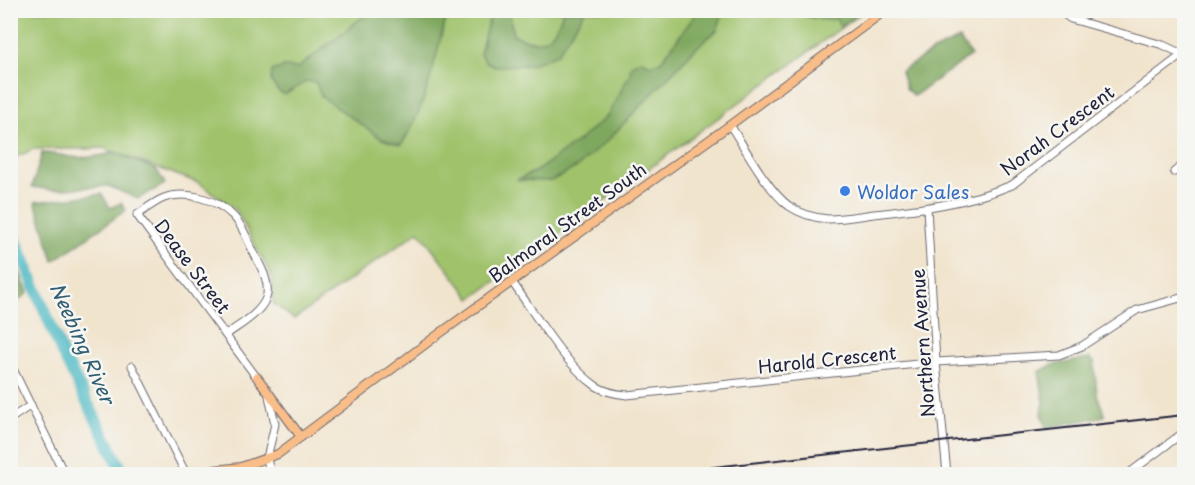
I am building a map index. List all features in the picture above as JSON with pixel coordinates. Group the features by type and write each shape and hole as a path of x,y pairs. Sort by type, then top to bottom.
{"main road":[{"name":"Balmoral Street South","path":"182,474 241,467 278,454 886,10"},
{"path":"257,377 300,437"}],"street":[{"path":"1058,10 1071,19 1163,45 1184,55"},
{"name":"Norah Crescent","path":"730,126 775,192 799,212 829,219 927,208 989,194 1012,185 1184,55"},
{"path":"1174,172 1185,164"},
{"name":"Dease Street","path":"226,335 257,311 267,294 266,279 243,231 233,216 220,205 207,200 194,196 179,196 167,197 156,202 137,215 257,377 271,400 275,424 267,458"},
{"name":"Northern Avenue","path":"927,208 936,362 946,474"},
{"name":"Harold Crescent","path":"512,282 573,366 598,388 627,395 936,362 1059,355 1082,346 1137,310 1185,297"},
{"path":"10,363 61,467"},
{"path":"132,366 182,474"},
{"path":"10,419 31,405"},
{"path":"1128,474 1185,432"},
{"path":"267,458 270,474"}],"green space":[{"path":"804,10 864,11 840,27 837,19 811,18 802,15"},
{"path":"10,11 864,11 471,299 419,231 294,319 273,303 272,277 236,210 199,183 103,148 34,149 16,157 11,155"},
{"path":"370,11 448,11 430,80 418,114 401,145 382,139 322,97 316,83 307,81 284,95 271,81 272,71 284,67 298,68"},
{"path":"495,11 509,11 513,34 523,39 539,41 551,35 556,29 563,11 585,11 557,54 530,65 495,66 486,62 480,54 488,22"},
{"path":"694,11 730,11 722,16 717,30 696,48 609,139 577,167 551,181 517,180 538,170 581,139 607,116 630,74 631,65 642,60 650,65 661,61 693,18"},
{"path":"959,39 971,55 914,96 906,88 901,71 933,51"},
{"path":"115,152 157,170 165,184 138,199 108,186 51,190 32,187 42,153 82,158"},
{"path":"102,194 110,208 121,203 126,210 54,261 35,202"},
{"path":"11,252 28,293 10,306"},
{"path":"1090,358 1094,362 1097,394 1105,416 1046,428 1042,414 1044,401 1039,372 1052,365"}],"waterway":[{"name":"Neebing River","path":"10,226 63,355 124,474"}],"railway":[{"path":"650,474 1184,415"}],"place":[{"name":"Woldor Sales","path":"845,191"}]}
